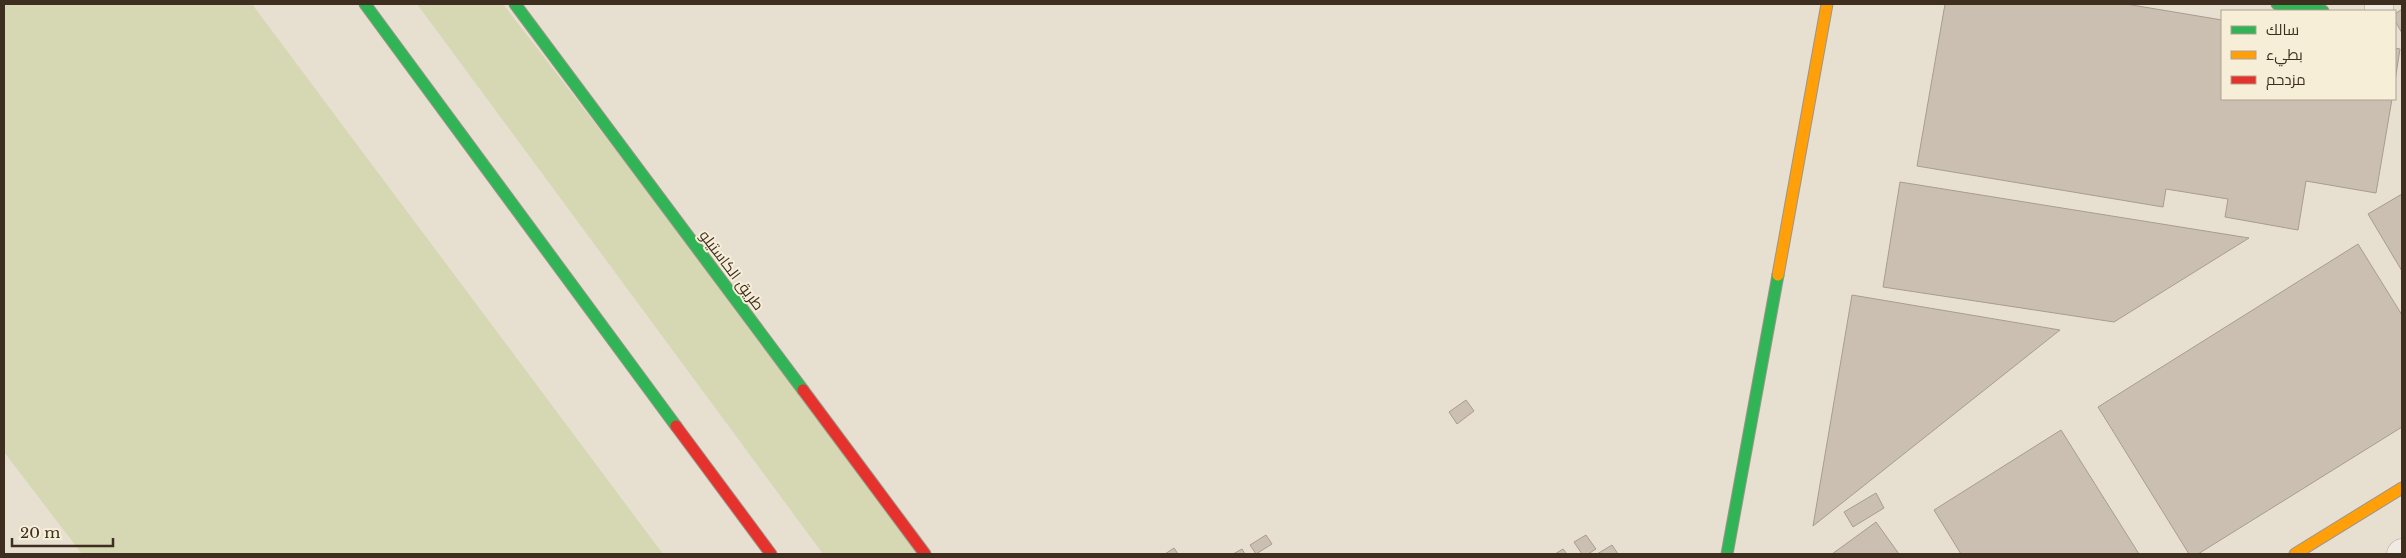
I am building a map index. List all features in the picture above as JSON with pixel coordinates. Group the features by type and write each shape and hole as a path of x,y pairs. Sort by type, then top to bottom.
{"main road":[{"path":"365,4 771,554"},
{"name":"طريق الكاستيلو","path":"515,4 925,554"},
{"path":"1727,554 1827,4"},
{"path":"2277,4 2316,10"},
{"path":"2295,554 2402,488"}],"green space":[{"path":"4,4 252,4 663,554 82,554 4,452"},
{"path":"417,4 503,4 927,554 823,554"}],"building":[{"path":"1945,4 2126,4 2221,20 2221,100 2392,100 2376,193 2306,181 2298,230 2225,217 2228,199 2166,189 2163,207 1917,166"},
{"path":"2402,9 2402,33 2396,23 2396,13"},
{"path":"2396,48 2400,49 2396,75"},
{"path":"1900,182 2249,238 2114,322 1883,287"},
{"path":"2402,194 2402,271 2368,214"},
{"path":"2358,244 2402,315 2402,427 2198,554 2189,554 2098,407"},
{"path":"1852,295 2060,330 1813,526"},
{"path":"1466,400 1474,411 1457,424 1449,412"},
{"path":"2061,430 2139,554 1961,554 1934,510"},
{"path":"1876,493 1884,508 1853,527 1844,512"},
{"path":"1876,522 1899,554 1832,554 1850,541"},
{"path":"1266,535 1272,544 1256,554 1250,545"},
{"path":"1586,535 1596,549 1588,554 1582,554 1574,542"},
{"path":"1612,545 1618,554 1597,554"},
{"path":"1174,548 1178,554 1165,554"},
{"path":"1242,549 1245,554 1233,554"},
{"path":"1563,549 1567,554 1555,554"}],"traffic: fast":[{"path":"365,4 676,426"},
{"path":"515,4 803,390"},
{"path":"2277,4 2316,10"},
{"path":"1727,554 1778,275"}],"traffic: slow":[{"path":"1778,275 1827,4"},
{"path":"2295,554 2402,488"}],"traffic: jam":[{"path":"803,390 925,554"},
{"path":"676,426 771,554"}]}
